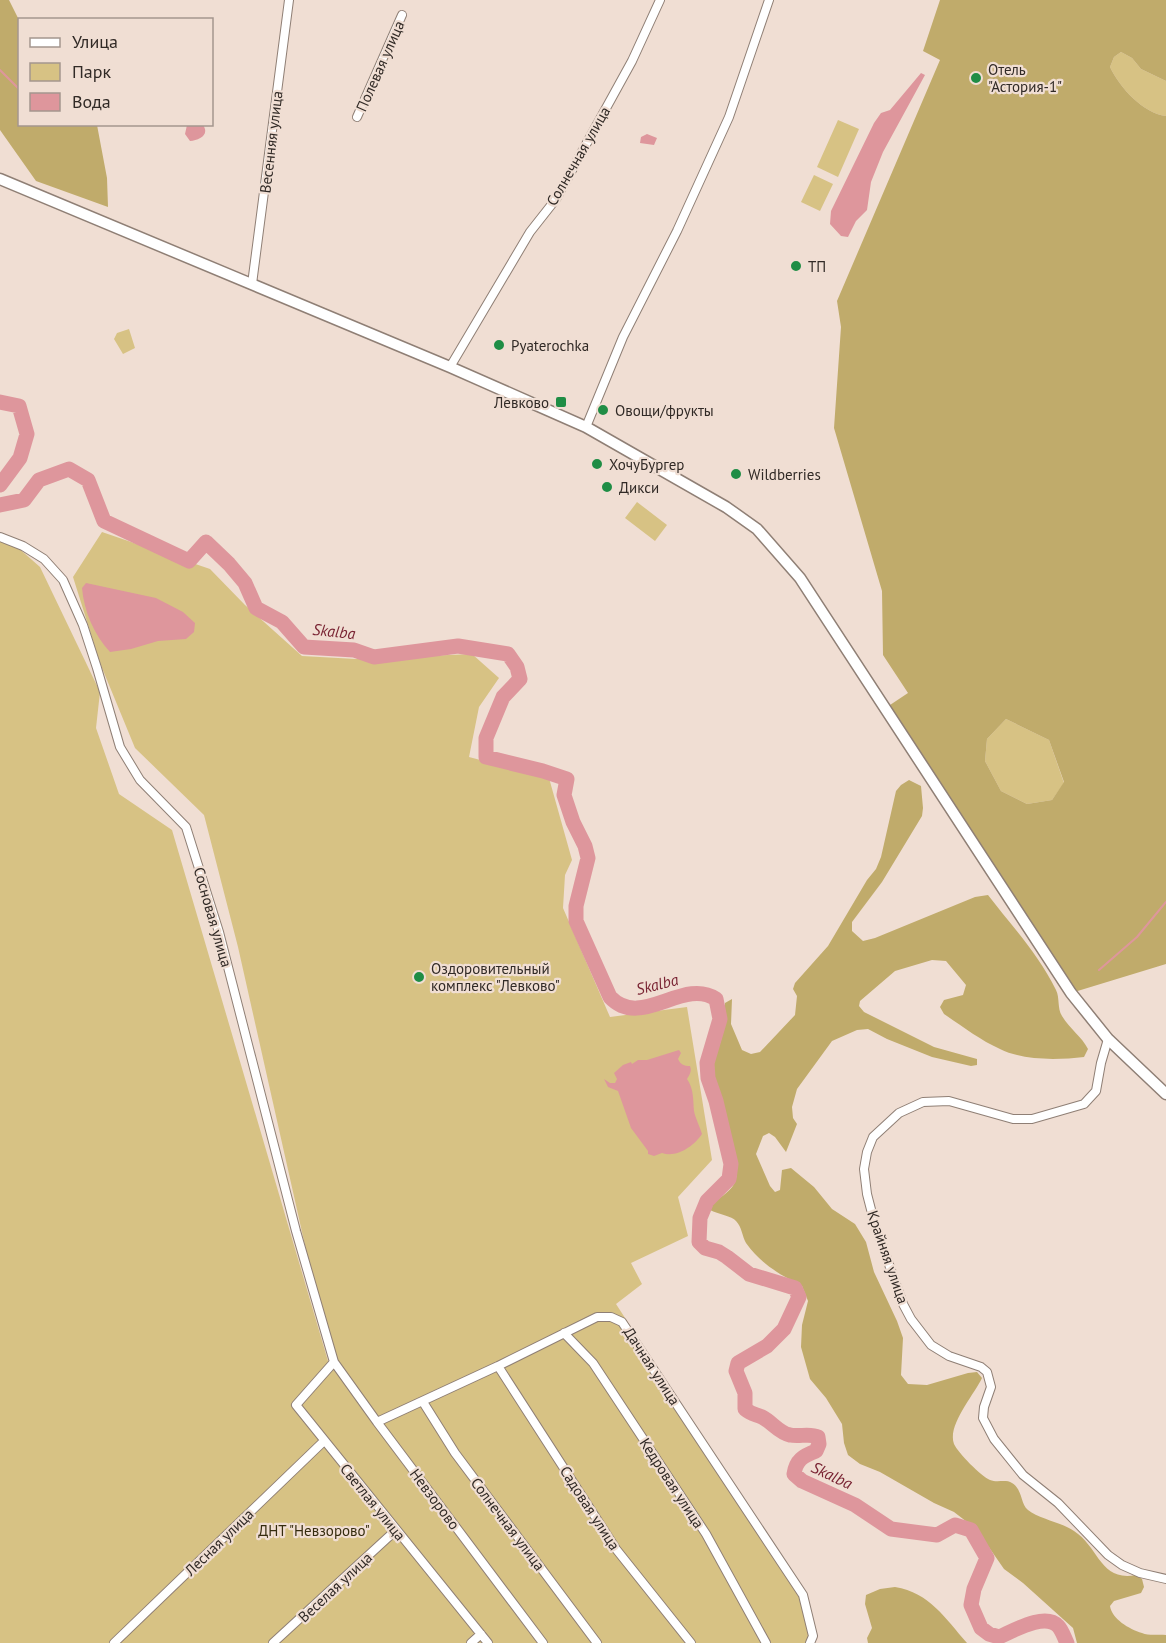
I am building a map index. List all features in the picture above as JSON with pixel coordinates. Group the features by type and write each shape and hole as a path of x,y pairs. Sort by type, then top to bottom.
{"street":[{"name":"Весенняя улица","path":"252,284 289,0"},
{"name":"Солнечная улица","path":"450,367 531,232 556,200 632,61 660,0"},
{"path":"586,427 623,336 677,231 729,117 769,0"},
{"name":"Полевая улица","path":"357,117 402,15"},
{"path":"0,179 450,367 586,427 726,507 757,529 800,578 1071,993 1108,1039 1166,1094"},
{"name":"Сосновая улица","path":"0,537 23,546 44,559 63,580 83,625 120,747 140,780 186,827 219,932 330,1353"},
{"name":"Крайняя улица","path":"1108,1039 1096,1091 1084,1104 1032,1119 1013,1119 949,1101 923,1102 899,1113 873,1137 864,1169 867,1194 875,1225 903,1304 911,1319 931,1345 949,1356 981,1367 987,1372 991,1387 984,1407 984,1418 994,1438 1023,1475 1058,1503 1108,1555 1140,1572 1166,1579"},
{"name":"Дачная улица","path":"377,1422 597,1317 611,1317 622,1322 803,1595 813,1636 810,1643"},
{"name":"Кедровая улица","path":"564,1334 592,1363 706,1534 766,1643"},
{"name":"Невзорово","path":"330,1353 377,1422 543,1643"},
{"name":"Светлая улица","path":"334,1362 296,1406 488,1643"},
{"name":"Садовая улица","path":"498,1366 616,1549 692,1643"},
{"name":"Солнечная улица","path":"423,1402 455,1454 597,1643"},
{"name":"Лесная улица","path":"114,1643 324,1441"},
{"name":"Веселая улица","path":"273,1643 396,1530"},
{"path":"471,1643 481,1634"}],"green space":[{"path":"1121,52 1132,58 1141,69 1166,81 1166,116 1141,105 1120,83 1110,67 1114,57"},
{"path":"838,120 859,129 838,177 817,167"},
{"path":"814,175 833,184 820,211 801,202"},
{"path":"129,329 135,348 123,354 114,339 117,333"},
{"path":"637,502 667,525 655,541 625,518"},
{"name":"ДНТ \"Невзорово\"","path":"102,532 210,569 245,605 302,656 356,659 472,654 499,678 479,707 469,757 549,778 572,860 565,875 563,908 610,1017 687,1007 712,1160 678,1197 688,1236 631,1263 642,1284 616,1304 801,1590 811,1643 0,1643 0,540 15,545 40,567 100,692 96,728 119,794 172,830 328,1361 331,1361 238,947 204,815 135,748 100,663 73,577"},
{"path":"1006,719 1049,740 1064,783 1052,800 1027,804 1001,791 985,761 987,739"}],"shaded area":[{"path":"0,0 9,0 18,18 18,126 97,126 107,178 108,207 36,181 0,130"},
{"path":"940,0 1166,0 1166,81 1141,69 1132,58 1121,52 1114,57 1110,67 1126,91 1141,105 1166,116 1166,964 1071,993 884,709 908,693 883,655 882,591 834,428 841,327 837,301 940,60 923,51","holes":["1006,719 1049,740 1064,782 1052,800 1027,804 1001,791 985,761 987,739"]},
{"path":"909,780 921,786 922,816 882,882 852,922 852,931 863,941 875,938 975,897 988,895 1049,977 1058,996 1062,1016 1088,1049 1084,1057 1063,1059 1030,1058 1009,1053 971,1033 944,1014 940,1007 944,1000 963,995 966,985 946,961 932,960 895,971 860,1001 859,1006 864,1012 934,1047 977,1059 977,1065 971,1066 932,1057 868,1029 857,1030 832,1041 797,1089 792,1107 793,1118 797,1124 786,1152 775,1137 769,1133 763,1136 756,1154 775,1192 780,1190 782,1170 791,1168 814,1187 832,1209 855,1224 866,1242 874,1272 903,1338 901,1375 908,1384 927,1385 977,1372 982,1378 962,1410 954,1428 954,1444 960,1453 986,1478 993,1481 1010,1482 1016,1486 1028,1510 1074,1531 1107,1568 1124,1576 1136,1575 1142,1579 1144,1587 1141,1593 1114,1601 1110,1606 1111,1611 1122,1623 1137,1631 1166,1635 1166,1643 1077,1643 1073,1628 1004,1569 979,1533 967,1522 954,1512 880,1472 860,1464 848,1455 842,1424 826,1398 810,1379 801,1347 802,1325 808,1301 802,1286 778,1273 758,1257 746,1243 740,1226 734,1219 710,1210 710,1205 732,1187 737,1173 733,1144 713,1071 714,1059 722,1036 725,1003 732,999 731,1024 742,1050 751,1054 760,1052 795,1015 797,996 793,989 795,983 828,946 867,880 876,869 881,857 896,791"},
{"path":"895,1587 918,1595 936,1608 967,1643 868,1643 867,1638 872,1628 865,1604 866,1595 880,1589"}],"water":[{"path":"921,73 925,75 883,152 871,182 867,210 856,221 848,237 841,236 830,224 831,211 874,123 881,113 890,110"},
{"path":"187,126 204,126 205,129 200,138 190,141 185,134"},
{"path":"647,134 657,138 654,145 640,143 641,137"},
{"path":"86,583 156,598 183,612 195,623 194,632 186,639 158,641 110,652 99,638 88,614 82,588"},
{"path":"679,1050 681,1053 679,1061 691,1068 687,1079 702,1134 685,1150 654,1156 648,1154 631,1128 618,1091 608,1087 604,1079 615,1083 617,1079 614,1073 623,1065"}],"waterway":[{"path":"0,70 18,88"},
{"name":"Skalba","path":"0,402 19,406 27,434 20,458 0,485"},
{"name":"Skalba","path":"0,505 24,500 39,480 69,469 88,480 104,521 189,561 206,542 245,583 256,608 282,622 304,647 354,650 374,657 458,646 508,654 517,667 520,679 503,697 486,738 486,757 567,779 564,795 588,858 576,906 576,921 610,997 622,1006 635,1008 690,994 703,994 716,999 720,1019 707,1063 708,1078 731,1164 729,1179 707,1201 700,1218 699,1242 705,1248 727,1257 749,1274 795,1288 799,1297 784,1329 767,1346 738,1363 736,1371 745,1393 745,1409 766,1419 786,1434 818,1437 819,1444 816,1451 801,1459 796,1465 794,1474 802,1481 855,1505 891,1529 937,1535 955,1525 971,1530 987,1558 974,1589 971,1605 981,1628 989,1634 999,1637 1020,1627 1045,1621 1058,1626 1067,1643"},
{"path":"1099,970 1137,937 1166,902"}],"place":[{"name":"Отель \"Астория-1\"","path":"976,78"},
{"name":"ТП","path":"796,266"},
{"name":"Pyaterochka","path":"499,345"},
{"name":"Левково","path":"561,402"},
{"name":"Овощи/фрукты","path":"603,410"},
{"name":"ХочуБургер","path":"597,464"},
{"name":"Wildberries","path":"736,474"},
{"name":"Дикси","path":"607,487"},
{"name":"Оздоровительный комплекс \"Левково\"","path":"419,977"}]}
